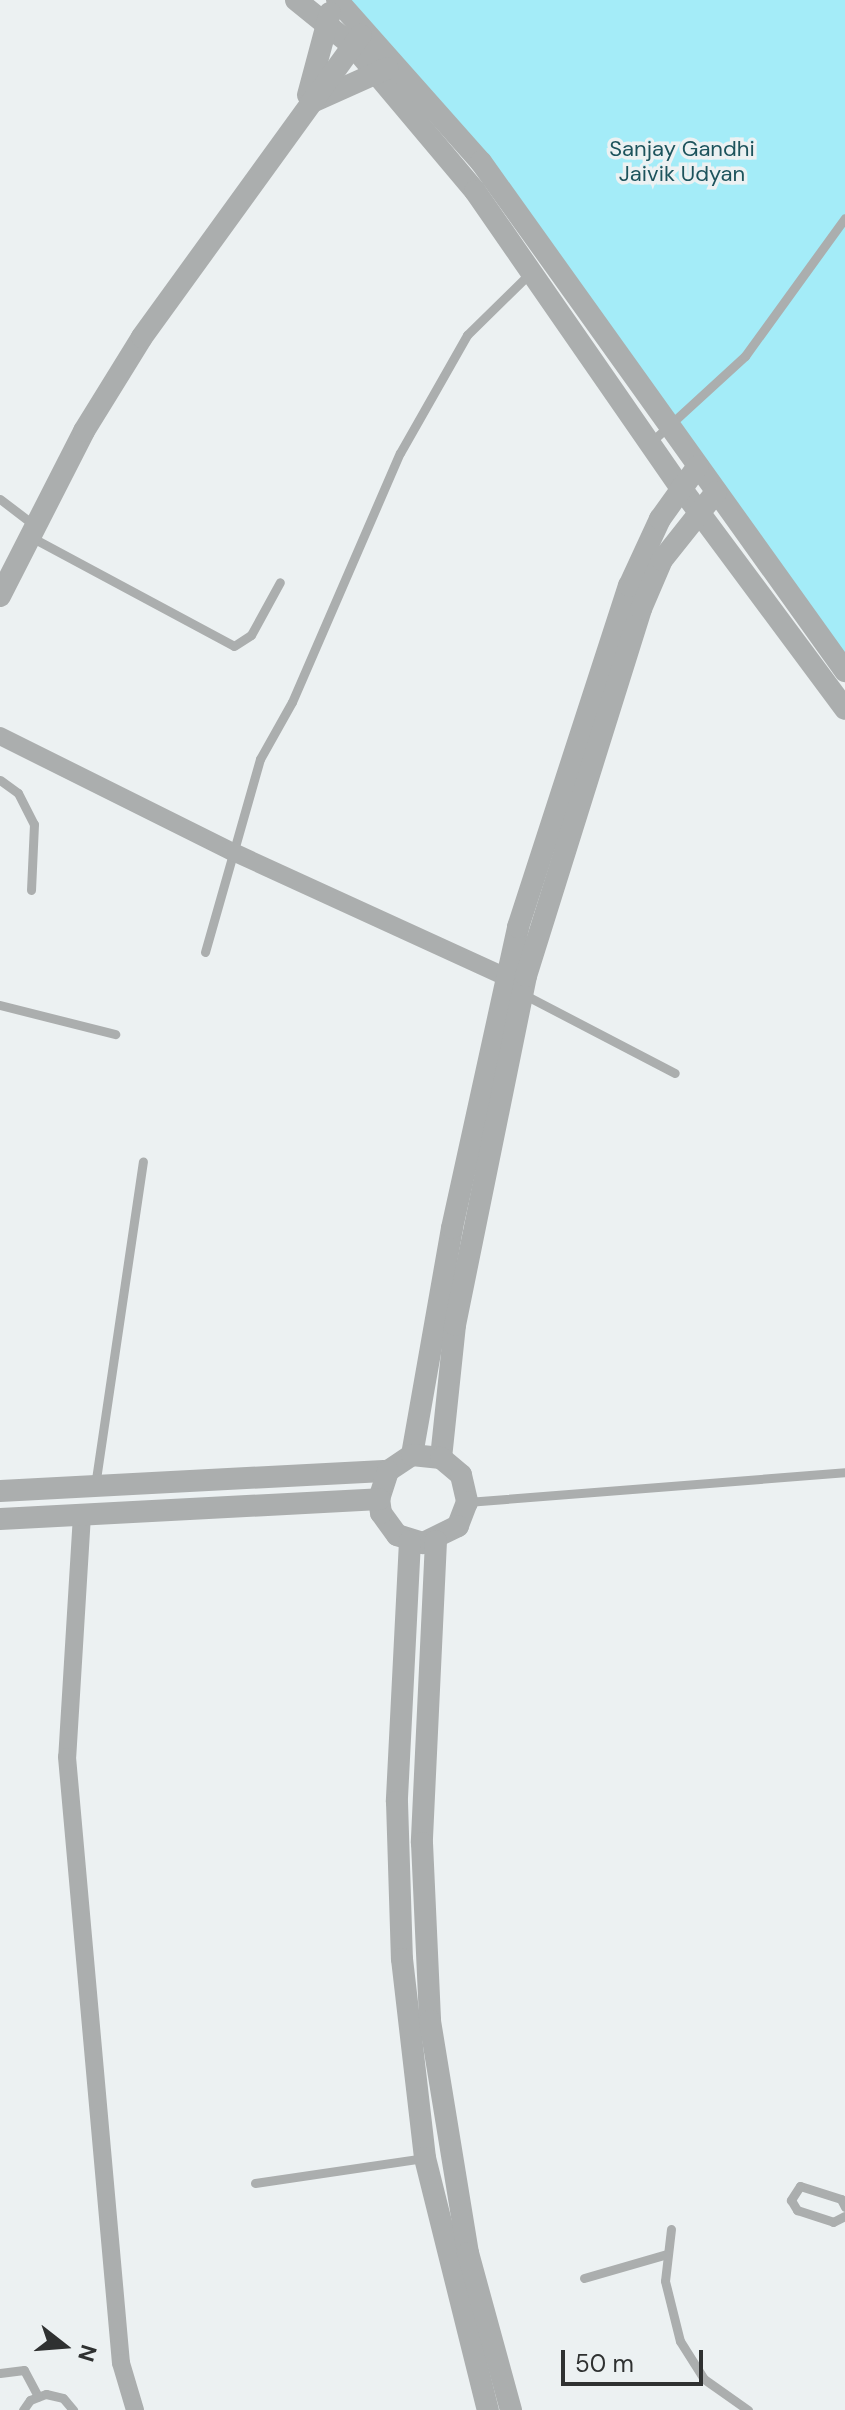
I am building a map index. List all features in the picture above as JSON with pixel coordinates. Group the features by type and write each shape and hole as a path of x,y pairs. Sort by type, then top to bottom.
{"street":[{"path":"296,0 387,69 481,162 673,425 716,492 845,671"},
{"path":"306,106 336,0 367,28 387,69 681,488 845,709"},
{"path":"0,596 32,531 142,337 306,106 367,28"},
{"path":"306,106 387,69"},
{"path":"412,1455 452,1228 506,977 612,632 654,532 698,466"},
{"path":"441,1458 455,1325 523,994 578,796 641,609 662,560 716,492"},
{"path":"0,736 231,851 506,977"},
{"path":"0,1491 388,1471 412,1455 441,1458 461,1475 467,1502 458,1526 436,1541 410,1541 388,1525 379,1499 388,1471"},
{"path":"0,1519 379,1499"},
{"path":"82,1515 67,1757 121,2363 135,2410"},
{"path":"410,1541 398,1850 402,1959 425,2158 488,2410"},
{"path":"436,1541 422,1843 430,2021 468,2253 511,2410"}],"lane":[{"path":"650,443 745,356 845,218"},
{"path":"205,952 231,851 260,759 292,702 400,453 467,335 531,272"},
{"path":"0,499 32,531 234,646 251,635 280,582"},
{"path":"0,780 18,793 34,824 31,890"},
{"path":"523,994 675,1073"},
{"path":"0,1005 115,1034"},
{"path":"95,1486 143,1162"},
{"path":"467,1502 845,1472"},
{"path":"255,2183 425,2158"},
{"path":"845,2207 841,2199 800,2186 791,2200 797,2210 833,2222 845,2216"},
{"path":"671,2229 667,2254 667,2293 680,2341 704,2379 748,2410"},
{"path":"584,2278 667,2254"},
{"path":"0,2373 24,2370 38,2396"},
{"path":"23,2410 38,2396 63,2398 73,2410"}],"green space":[{"name":"Sanjay Gandhi Jaivik Udyan","path":"346,0 845,0 845,659"}]}
